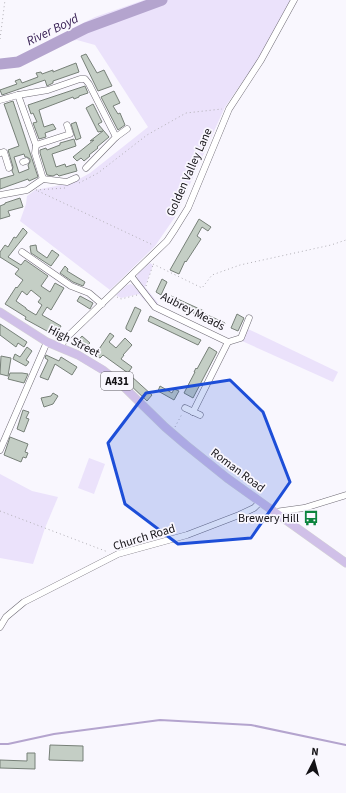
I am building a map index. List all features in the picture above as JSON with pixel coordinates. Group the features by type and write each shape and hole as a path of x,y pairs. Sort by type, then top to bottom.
{"main road":[{"name":"High Street","path":"0,312 47,342 78,355 103,370 123,386 170,432 186,445"},
{"name":"Roman Road","path":"186,445 275,512"},
{"name":"A431","path":"275,512 346,563"}],"street":[{"name":"Golden Valley Lane","path":"61,348 64,340 167,241 188,208 229,109 261,60 294,0"},
{"path":"0,100 18,95 48,90 80,79 85,79 116,137"},
{"path":"18,95 36,145 34,153 29,160 43,180"},
{"path":"36,145 70,134 66,125"},
{"path":"86,168 116,137 126,129"},
{"path":"0,154 4,152 9,168"},
{"path":"0,195 27,190 43,180 67,182 76,178"},
{"path":"22,252 72,286 89,293 102,304"},
{"name":"Aubrey Meads","path":"131,276 155,307 228,342 194,412"},
{"path":"228,342 241,338 249,318"},
{"path":"0,450 47,342"},
{"path":"185,408 200,415"},
{"path":"275,512 304,508 346,495"},
{"name":"Church Road","path":"0,627 6,617 24,602 118,554 187,535 239,515 254,508 260,502"}],"path":[{"path":"0,39 5,0"},
{"path":"74,186 98,173 147,135 186,113 229,109"},
{"path":"31,187 155,246 158,250"},
{"path":"38,191 67,188"},
{"path":"147,260 202,288 212,275 240,265 331,245 346,240"},
{"path":"170,432 185,408"},
{"path":"0,511 101,550 118,554"}],"highlighted area":[{"path":"230,380 263,412 290,482 251,538 178,544 125,504 108,443 146,393"}],"shaded area":[{"path":"144,0 292,0 259,58 225,107 175,217 155,246 110,290 20,221 27,196 35,190 72,183 90,173 148,127 95,45 77,40 51,44 49,40 95,17"},
{"path":"150,263 153,265 145,287 158,303 157,305 136,279 138,273"},
{"path":"131,284 147,301 145,301 139,294 121,298 116,295 127,285"},
{"path":"248,329 338,372 333,382 242,341"},
{"path":"89,458 105,464 94,494 78,488"},
{"path":"0,474 32,491 58,497 45,528 33,564 0,558"}],"building":[{"path":"86,54 97,73 104,70 112,86 98,91 81,56"},
{"path":"76,63 79,72 53,81 53,83 47,86 45,80 2,95 0,90 17,84 15,81 20,79 22,83 38,77 36,73 41,72 42,74 53,70 53,72"},
{"path":"85,86 88,93 39,110 44,127 53,124 56,129 45,133 46,137 39,139 33,123 37,122 33,113 31,114 28,105"},
{"path":"114,91 120,103 113,106 118,114 120,113 125,125 118,130 101,97"},
{"path":"13,101 38,177 0,189 0,179 14,175 8,150 19,146 4,104","holes":["24,154 25,157 30,159 28,165 29,169 19,173 14,157"]},
{"path":"93,104 102,122 98,124 109,137 84,161 81,158 77,161 73,157 103,131 98,132 86,108"},
{"path":"76,122 81,138 76,140 71,124"},
{"path":"74,139 76,146 52,154 56,167 65,164 66,167 75,164 77,171 59,176 57,174 53,176 47,175 40,150 46,148 47,150 60,145 60,143"},
{"path":"20,198 23,207 8,211 10,216 0,219 0,206"},
{"path":"199,219 211,227 208,231 202,227 197,236 201,239 186,262 185,261 179,274 170,270"},
{"path":"23,228 27,232 8,257 21,265 25,260 48,276 41,286 50,292 55,283 64,288 51,310 47,307 42,315 61,326 56,336 25,319 26,317 5,304 16,287 17,288 23,280 15,274 19,269 0,257 0,252 5,245 8,247 14,237 16,238","holes":["31,290 41,298 38,302 42,305 36,315 16,301 22,291 27,295"]},
{"path":"36,245 37,251 47,258 52,250 59,255 51,266 31,253 30,246"},
{"path":"65,266 68,269 67,271 85,282 83,286 73,282 60,273"},
{"path":"162,279 167,282 161,295 156,292"},
{"path":"80,296 93,303 90,309 77,301"},
{"path":"171,296 204,311 203,313 225,323 222,328 206,321 207,319 169,302"},
{"path":"135,307 141,310 131,332 126,329 126,327"},
{"path":"237,314 244,318 238,331 231,328"},
{"path":"150,316 201,340 198,345 148,321"},
{"path":"0,324 27,342 24,347 18,343 16,347 0,335"},
{"path":"110,333 114,336 109,342 116,348 125,338 132,345 121,359 132,367 128,373 103,355 100,358 95,355"},
{"path":"82,336 90,343 88,345 90,348 86,352 76,343"},
{"path":"27,347 32,351 26,360 29,362 26,366 13,359 15,354 20,357"},
{"path":"209,347 217,352 193,398 184,393 196,368 197,369"},
{"path":"46,355 59,361 61,357 77,367 72,375 55,364 48,380 40,377 48,360 45,358"},
{"path":"1,356 11,358 8,376 0,374"},
{"path":"10,373 28,374 24,383 8,379"},
{"path":"131,376 152,395 147,401 126,381"},
{"path":"160,386 172,393 174,389 179,391 174,400 158,391"},
{"path":"53,393 58,396 53,404 44,407 41,398 51,396"},
{"path":"23,410 29,412 26,418 29,419 24,432 17,429"},
{"path":"10,437 28,444 25,452 28,453 26,458 23,457 21,462 4,455"},
{"path":"50,745 83,746 83,761 49,760"},
{"path":"27,753 35,753 35,769 0,768 0,760 27,761"}],"waterway":[{"name":"River Boyd","path":"0,64 18,62 86,28 162,0"},
{"path":"0,744 8,744 54,734 160,720 251,725 346,745"}],"place":[{"name":"Brewery Hill","path":"311,518"}]}
